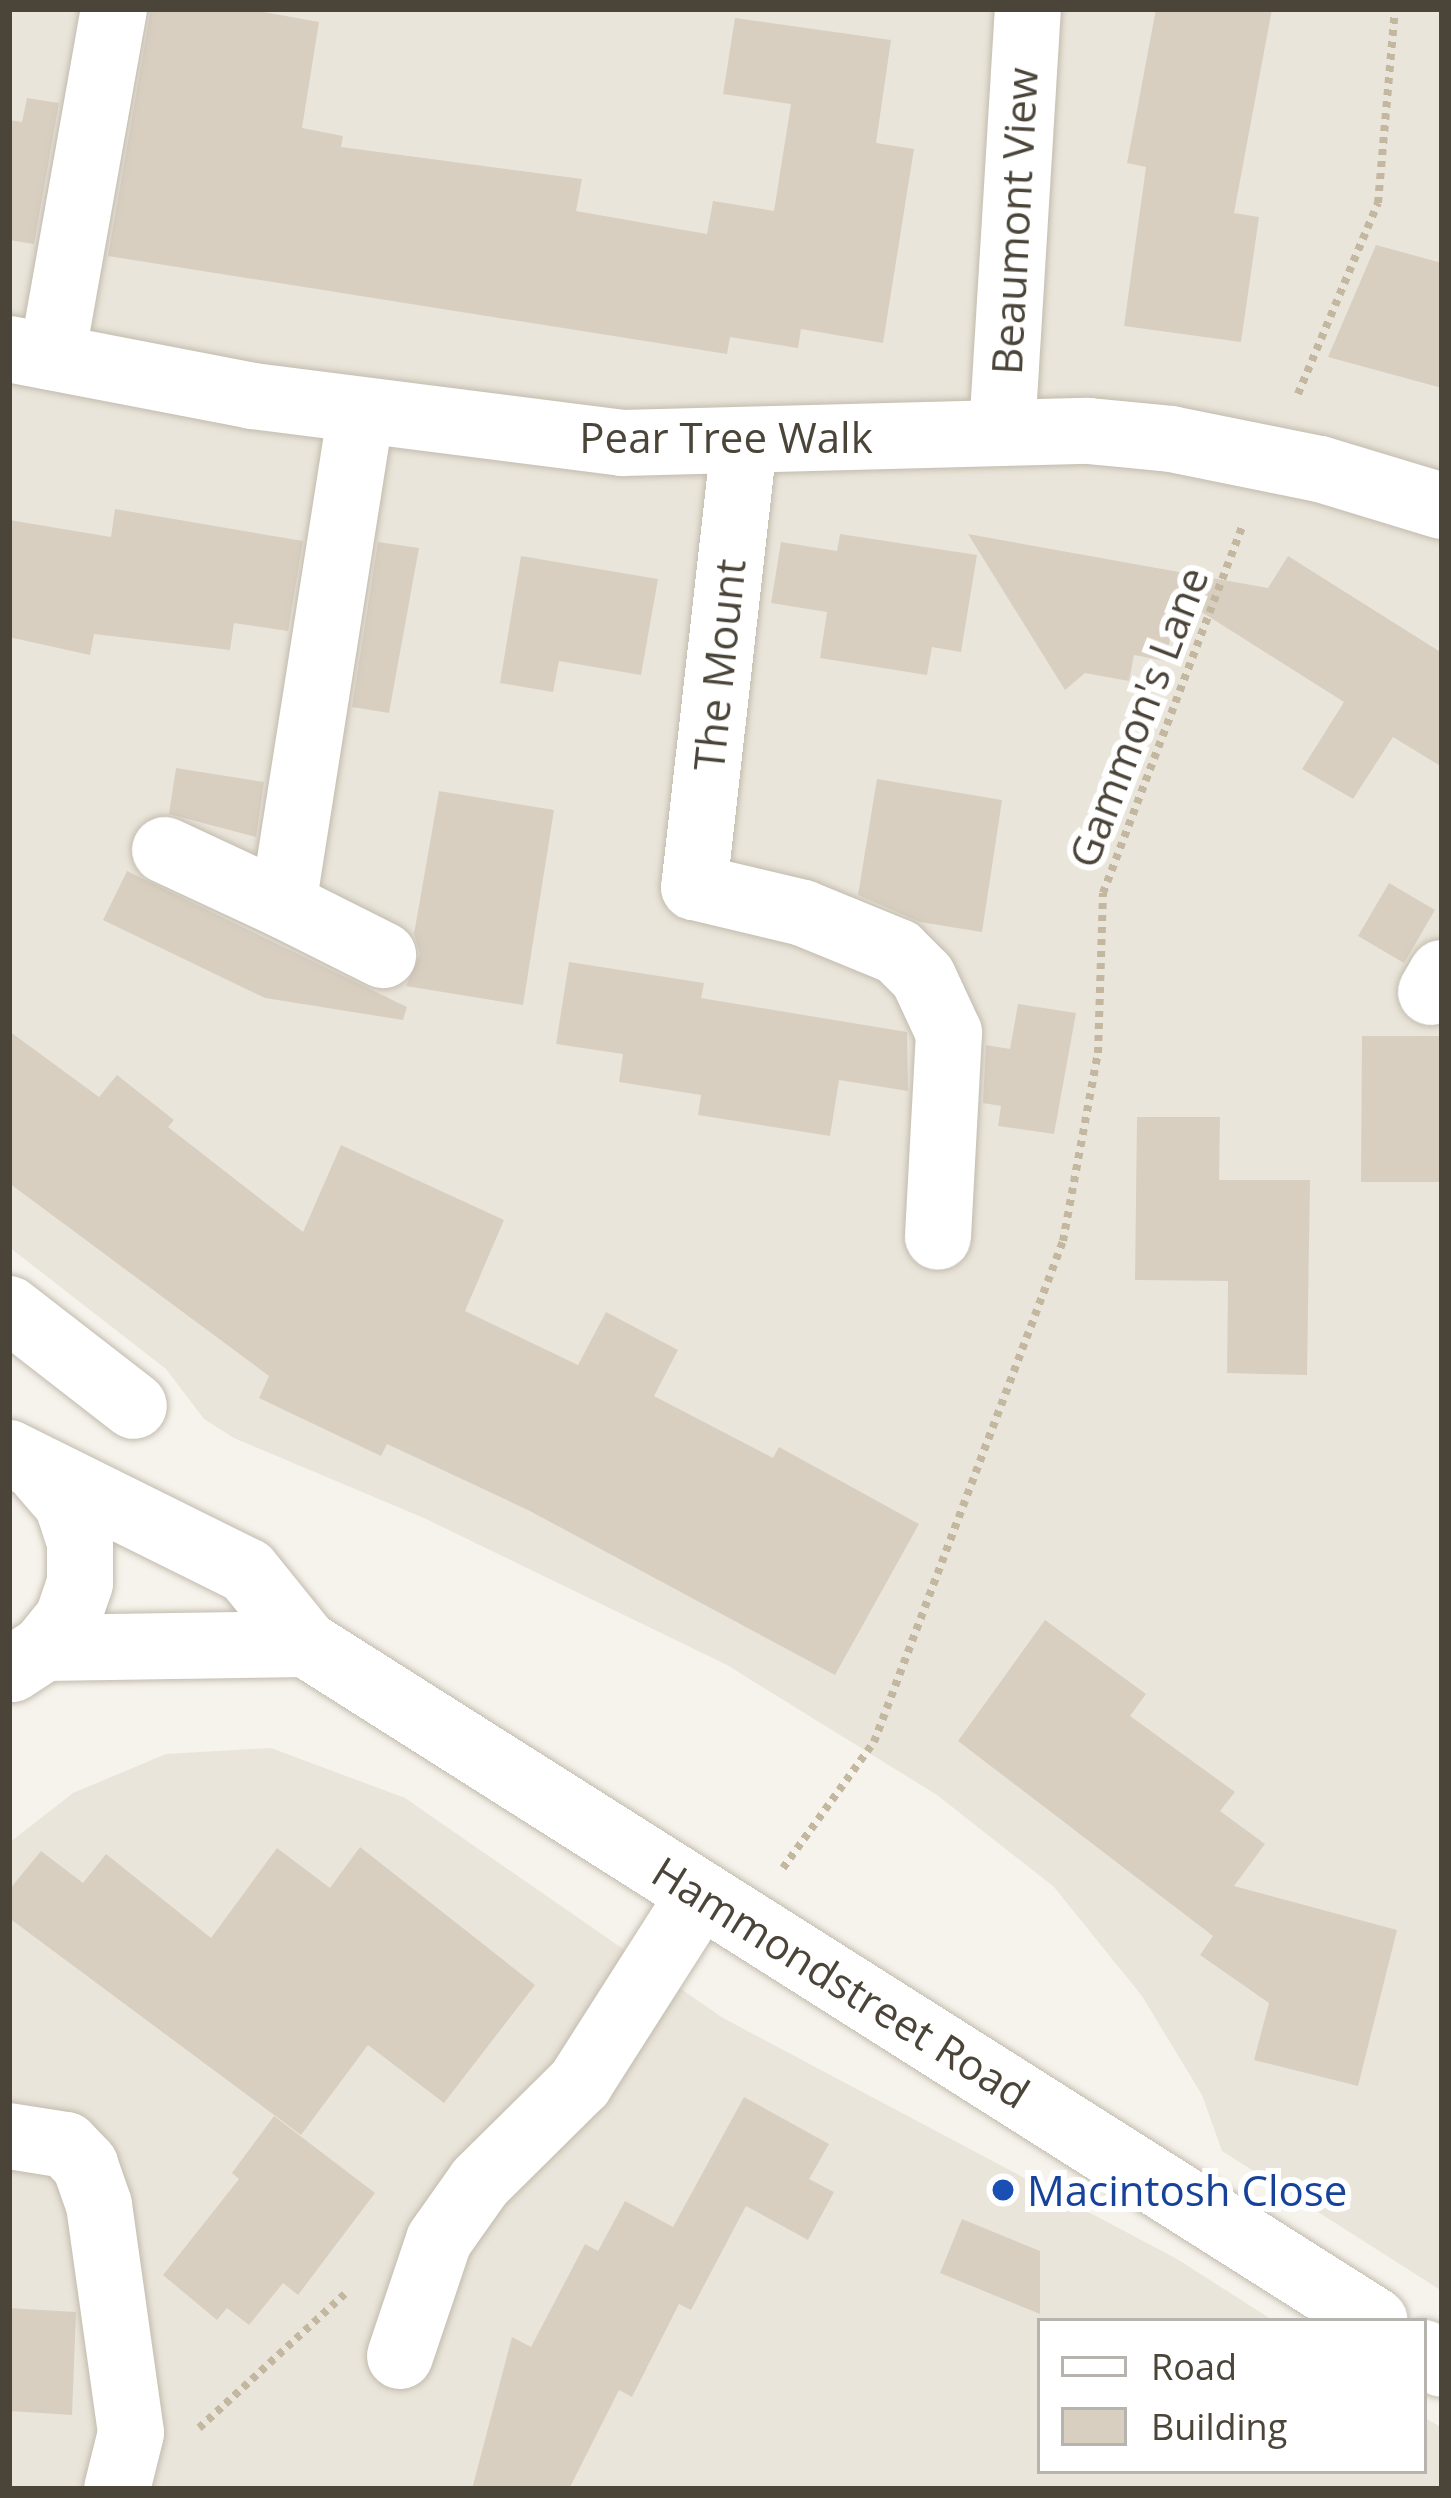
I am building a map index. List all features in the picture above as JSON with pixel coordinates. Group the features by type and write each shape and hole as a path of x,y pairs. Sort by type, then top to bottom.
{"street":[{"path":"31,353 114,9"},
{"name":"Beaumont View","path":"1002,432 1028,9"},
{"name":"Pear Tree Walk","path":"31,353 361,411 622,442 1002,432 1171,439 1320,470 1442,506"},
{"path":"283,904 361,411"},
{"name":"The Mount","path":"745,442 694,887 802,913 898,952 923,977 949,1033 938,1237"},
{"path":"165,850 383,955"},
{"path":"9,1309 134,1406"},
{"name":"Hammondstreet Road","path":"25,1463 247,1571 307,1644 1370,2318"},
{"name":"Hammondstreet Road","path":"18,1666 68,1618 80,1583 80,1542 67,1503 25,1463"},
{"name":"Hammondstreet Road","path":"18,1666 307,1644"},
{"path":"400,2356 439,2240 480,2182 580,2083 722,1910"},
{"path":"9,2136 66,2145 85,2165 110,2264 124,2461"}],"path":[{"path":"1320,470 1330,426 1289,415 1378,203 1395,9"},
{"name":"Gammon's Lane","path":"722,1910 874,1742 1018,1370 1082,1161 1098,1053 1102,893 1246,515"},
{"path":"124,2461 206,2427 380,2261 439,2240"}],"shaded area":[{"path":"9,9 1442,9 1442,2291 1222,2151 1202,2095 1142,1996 1054,1887 937,1795 727,1665 424,1518 234,1438 204,1419 166,1369 9,1247"},
{"path":"271,1748 405,1798 723,2018 1177,2259 1269,2318 1037,2318 1037,2474 1427,2474 1427,2419 1442,2428 1442,2489 9,2489 9,1843 73,1793 166,1754"}],"building":[{"path":"151,9 247,9 319,22 302,128 343,136 341,147 582,179 576,211 707,234 713,201 774,211 791,104 723,94 735,18 891,40 876,143 914,149 883,343 801,329 798,348 730,337 727,354 108,256"},
{"path":"1156,9 1272,9 1234,213 1259,217 1241,342 1124,326 1146,167 1127,163"},
{"path":"27,98 59,103 34,244 9,240 9,120 22,122"},
{"path":"1376,245 1442,263 1442,388 1328,357"},
{"path":"115,509 303,541 288,631 234,623 230,650 94,634 90,655 9,637 9,520 111,537"},
{"path":"840,534 977,555 961,652 932,647 927,675 820,658 827,612 771,603 781,542 837,551"},
{"path":"968,534 1268,588 1288,556 1442,653 1442,767 1393,737 1353,799 1302,769 1344,702 1178,597 1166,661 1134,655 1129,681 1085,673 1065,690"},
{"path":"378,542 419,548 389,713 352,707"},
{"path":"521,556 658,579 641,675 559,661 553,692 500,683"},
{"path":"176,768 264,782 256,837 169,814"},
{"path":"877,779 1002,800 982,932 920,922 858,895"},
{"path":"439,791 554,810 523,1005 406,986 420,954 414,934"},
{"path":"127,871 407,1007 403,1020 265,998 103,920"},
{"path":"1389,883 1435,910 1404,963 1358,936"},
{"path":"569,962 704,983 701,998 907,1032 908,1091 839,1080 830,1136 698,1115 701,1095 619,1082 623,1054 556,1044"},
{"path":"1018,1004 1076,1013 1054,1134 998,1126 1001,1106 983,1103 986,1045 1010,1049"},
{"path":"9,1031 99,1097 117,1075 174,1120 168,1127 303,1232 341,1145 504,1220 465,1311 578,1365 606,1312 678,1350 654,1396 773,1458 779,1447 919,1524 835,1675 528,1510 387,1444 381,1456 259,1398 269,1376 9,1183"},
{"path":"1362,1036 1442,1036 1442,1182 1361,1182"},
{"path":"1137,1117 1220,1117 1219,1180 1310,1180 1307,1375 1227,1373 1228,1281 1135,1280"},
{"path":"1045,1620 1146,1694 1130,1716 1235,1792 1220,1811 1265,1844 1234,1886 1397,1930 1358,2086 1254,2060 1269,2003 1200,1955 1213,1936 958,1741"},
{"path":"360,1847 535,1985 444,2103 368,2045 301,2135 9,1918 9,1890 41,1851 83,1883 106,1854 211,1938 277,1848 330,1888"},
{"path":"744,2097 829,2144 809,2179 834,2192 808,2240 746,2206 691,2310 679,2304 632,2397 619,2390 569,2489 472,2489 512,2337 531,2347 585,2244 598,2251 625,2201 673,2227"},
{"path":"274,2116 375,2193 298,2295 283,2283 249,2325 227,2308 217,2320 163,2275 239,2179 232,2173"},
{"path":"962,2219 1040,2251 1040,2314 940,2273"},
{"path":"9,2308 76,2312 72,2415 9,2411"}],"place":[{"name":"Macintosh Close","path":"1003,2190"}]}
